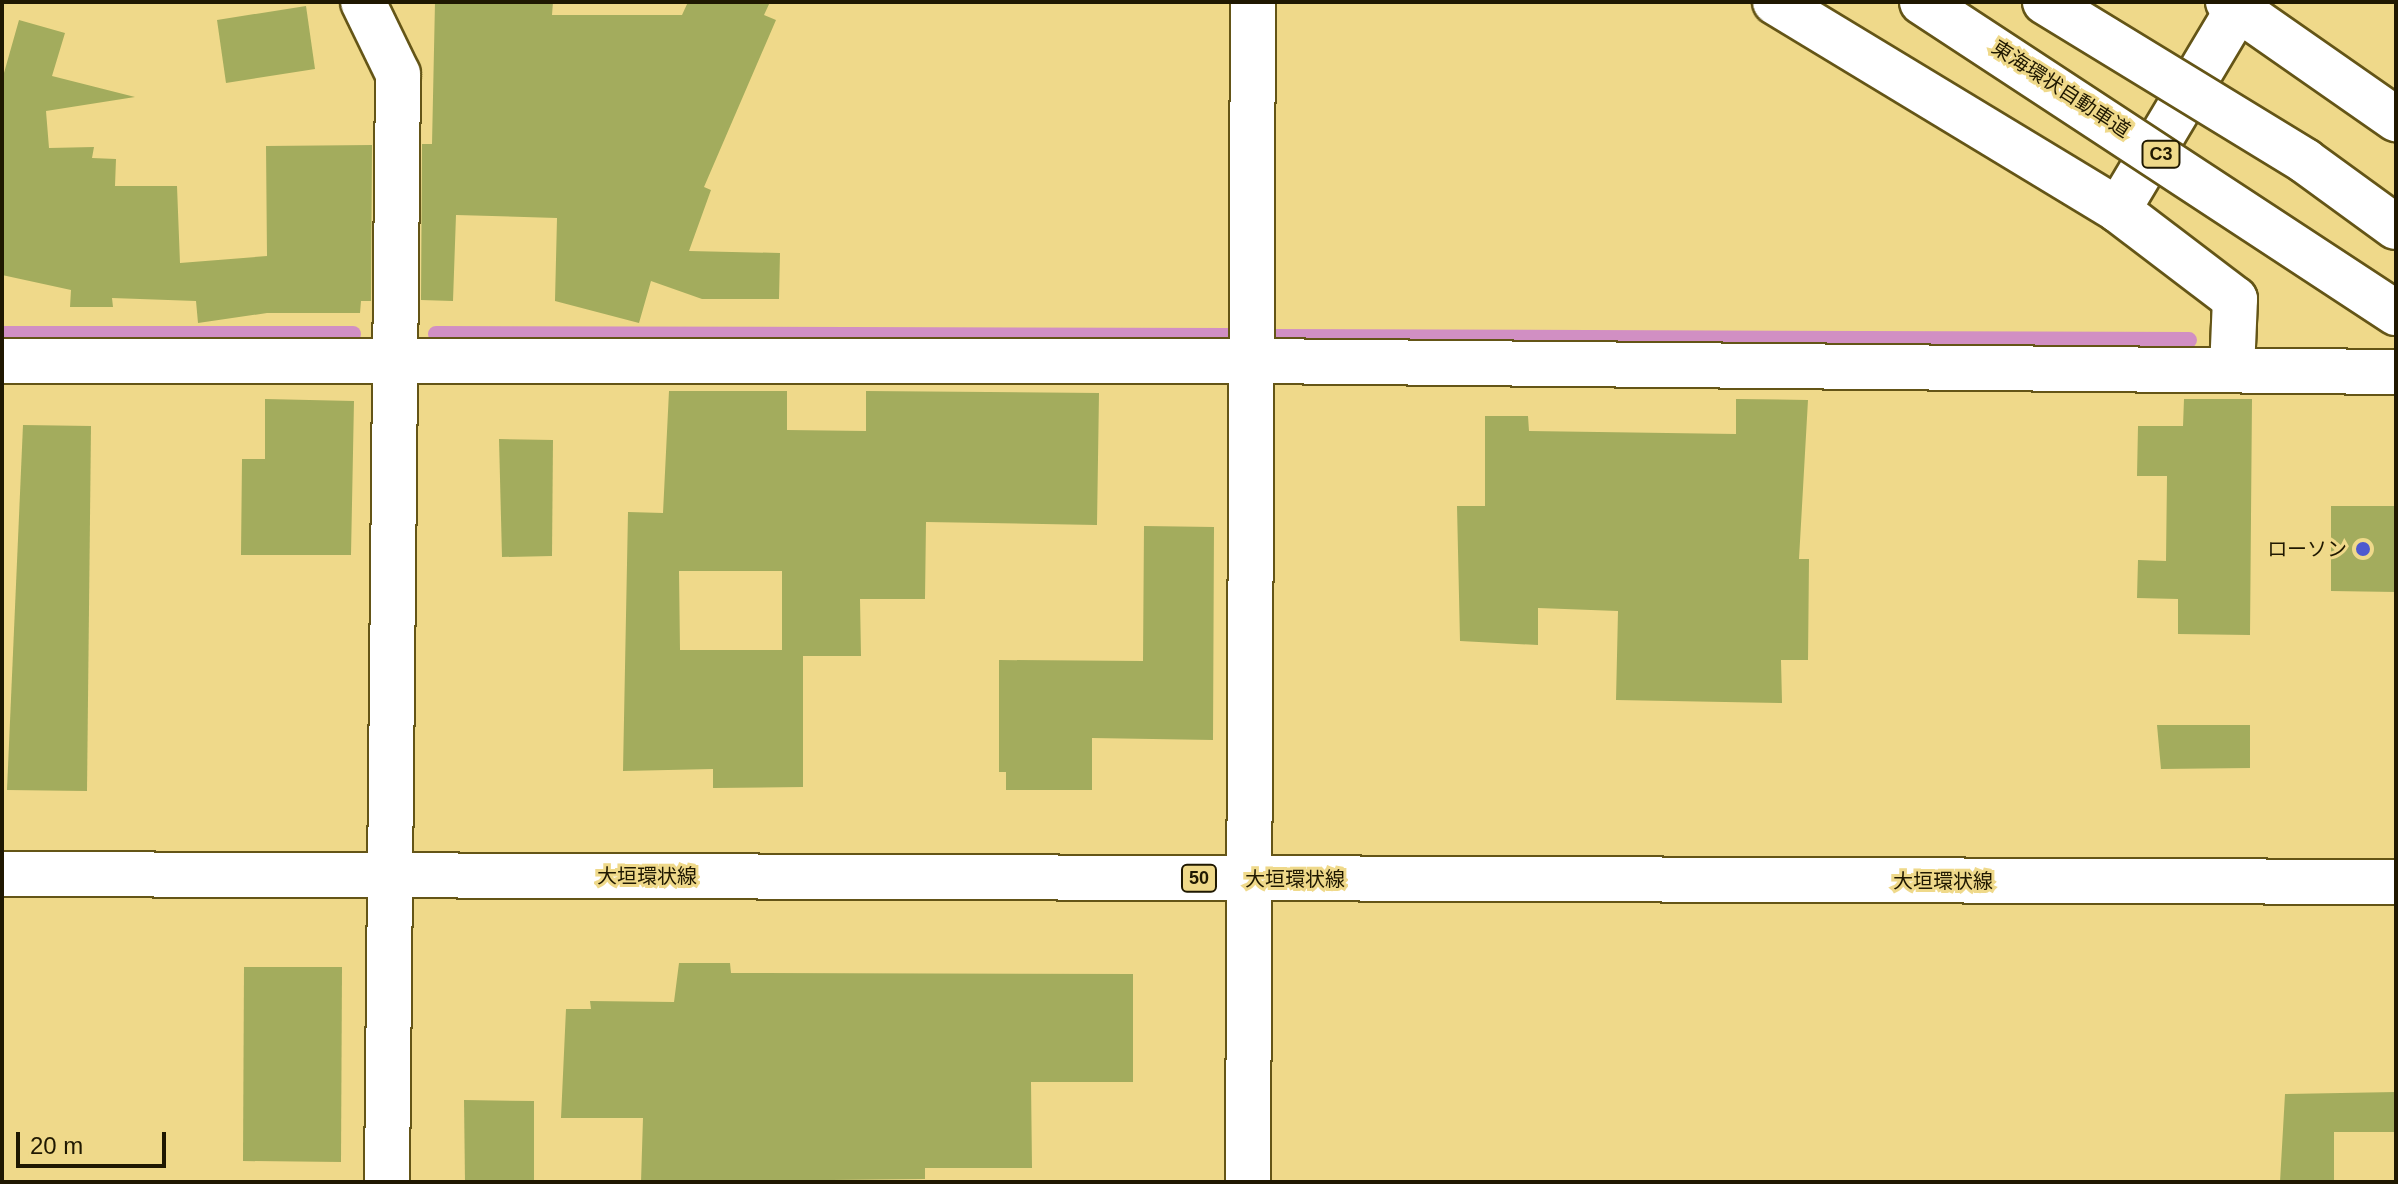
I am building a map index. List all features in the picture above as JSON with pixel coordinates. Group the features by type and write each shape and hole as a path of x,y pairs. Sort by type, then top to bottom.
{"main road":[{"path":"363,2 398,74 387,1182"},
{"path":"1248,1182 1253,2"},
{"path":"1775,2 2118,210 2235,299 2232,370"},
{"name":"東海環状自動車道","path":"1922,2 2396,313"},
{"path":"2045,2 2305,161 2396,227"},
{"path":"2118,210 2233,5 2396,119"},
{"path":"2,361 1251,361 2396,372"},
{"name":"大垣環状線","path":"2,874 2396,882"}],"building":[{"path":"435,2 553,2 552,15 682,15 688,2 770,2 764,15 776,20 704,187 711,190 689,251 780,253 779,299 702,299 651,281 639,323 555,301 557,218 456,215 453,301 421,300 422,144 432,144"},
{"path":"306,6 315,69 226,83 217,20"},
{"path":"19,20 65,33 52,76 135,97 46,111 49,148 94,147 92,158 116,159 115,186 177,186 180,263 267,256 266,146 372,145 371,301 361,301 360,313 267,313 198,323 196,301 112,298 113,307 70,307 71,290 2,275 2,80"},
{"path":"669,391 787,391 787,430 866,431 866,391 1099,393 1097,525 926,522 925,599 860,599 861,656 803,656 803,787 713,788 713,769 623,771 628,512 663,513","holes":["679,571 782,571 782,650 680,650"]},
{"path":"265,399 354,401 351,555 241,555 242,459 265,459"},
{"path":"1736,399 1808,400 1799,559 1809,559 1808,660 1781,660 1782,703 1616,700 1618,611 1538,608 1538,645 1460,641 1457,506 1485,506 1485,416 1528,416 1529,431 1736,434"},
{"path":"2184,399 2252,399 2250,635 2178,634 2178,599 2137,598 2138,560 2166,561 2167,476 2137,476 2138,426 2183,426"},
{"path":"23,425 91,426 87,791 7,790"},
{"path":"499,439 553,440 552,556 502,557"},
{"name":"ローソン","path":"2331,506 2396,506 2396,592 2331,591"},
{"path":"1144,526 1214,527 1213,740 1092,738 1092,790 1006,790 1006,772 999,772 999,660 1143,661"},
{"path":"2157,725 2250,725 2250,768 2161,769"},
{"path":"679,963 730,963 731,973 1133,974 1133,1082 1031,1082 1032,1168 925,1168 925,1179 641,1182 643,1118 561,1118 566,1009 591,1009 590,1001 674,1002"},
{"path":"244,967 342,967 341,1162 243,1161"},
{"path":"2396,1092 2396,1132 2334,1132 2334,1182 2280,1182 2285,1094"},
{"path":"464,1100 534,1101 534,1182 465,1182"}],"waterway":[{"path":"2,334 353,334"},
{"path":"436,334 1230,336"},
{"path":"1270,337 2189,340"}],"place":[{"name":"ローソン","path":"2363,549"}]}
